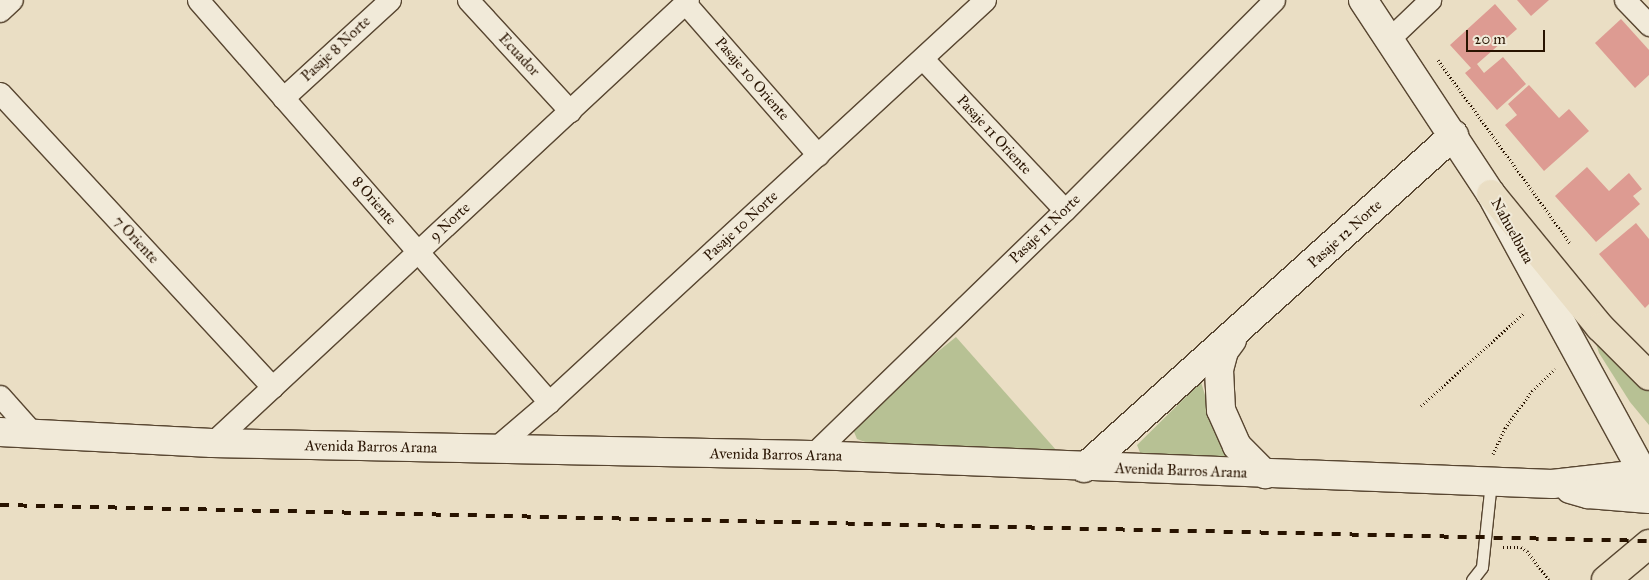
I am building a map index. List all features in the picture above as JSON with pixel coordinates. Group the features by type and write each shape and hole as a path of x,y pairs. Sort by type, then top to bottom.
{"main road":[{"name":"Nahuelbuta","path":"1363,0 1492,194 1647,482"},
{"name":"Pasaje 12 Norte","path":"1084,468 1454,135"},
{"path":"1492,194 1600,327 1649,376"},
{"name":"Pasaje 12 Norte","path":"1236,333 1224,351 1219,370 1221,410 1237,446 1265,474"},
{"name":"Avenida Barros Arana","path":"0,432 212,443 812,455 1084,468 1552,484 1647,482"},
{"path":"1606,580 1649,544"}],"street":[{"path":"0,10 12,0"},
{"name":"8 Oriente","path":"198,0 549,402"},
{"name":"Pasaje 8 Norte","path":"283,98 390,0"},
{"name":"Ecuador","path":"468,0 570,111"},
{"name":"Pasaje 10 Norte","path":"494,449 549,402 985,0"},
{"name":"Pasaje 11 Norte","path":"812,455 1065,210 1274,0"},
{"path":"1389,39 1430,0"},
{"path":"1625,0 1649,25"},
{"name":"9 Norte","path":"212,443 687,2"},
{"name":"Pasaje 10 Oriente","path":"687,2 818,155"},
{"name":"Pasaje 11 Oriente","path":"923,59 1065,210"},
{"name":"7 Oriente","path":"0,93 272,387"},
{"path":"0,396 34,433"}],"lane":[{"path":"1472,580 1482,567 1491,482"}],"path":[{"path":"1421,406 1546,293"},
{"path":"1485,547 1521,547 1549,580"}],"green space":[{"path":"956,337 1057,451 873,445 857,439 852,427 855,418"},
{"path":"1594,337 1649,384 1649,425 1630,402 1599,353"},
{"path":"1201,382 1219,441 1236,460 1141,455 1137,445"}],"building":[{"path":"1517,0 1549,0 1531,16"},
{"path":"1495,4 1517,29 1477,64 1484,73 1503,57 1526,84 1497,110 1465,73 1471,68 1450,45"},
{"path":"1621,19 1649,50 1649,75 1635,88 1595,43"},
{"path":"1529,85 1559,118 1569,109 1589,131 1544,171 1505,125 1517,115 1508,104"},
{"path":"1587,167 1609,191 1629,173 1642,189 1633,196 1640,204 1596,242 1555,196"},
{"path":"1636,223 1649,239 1649,304 1645,308 1599,254"}],"railway":[{"path":"0,505 1649,541"}]}
